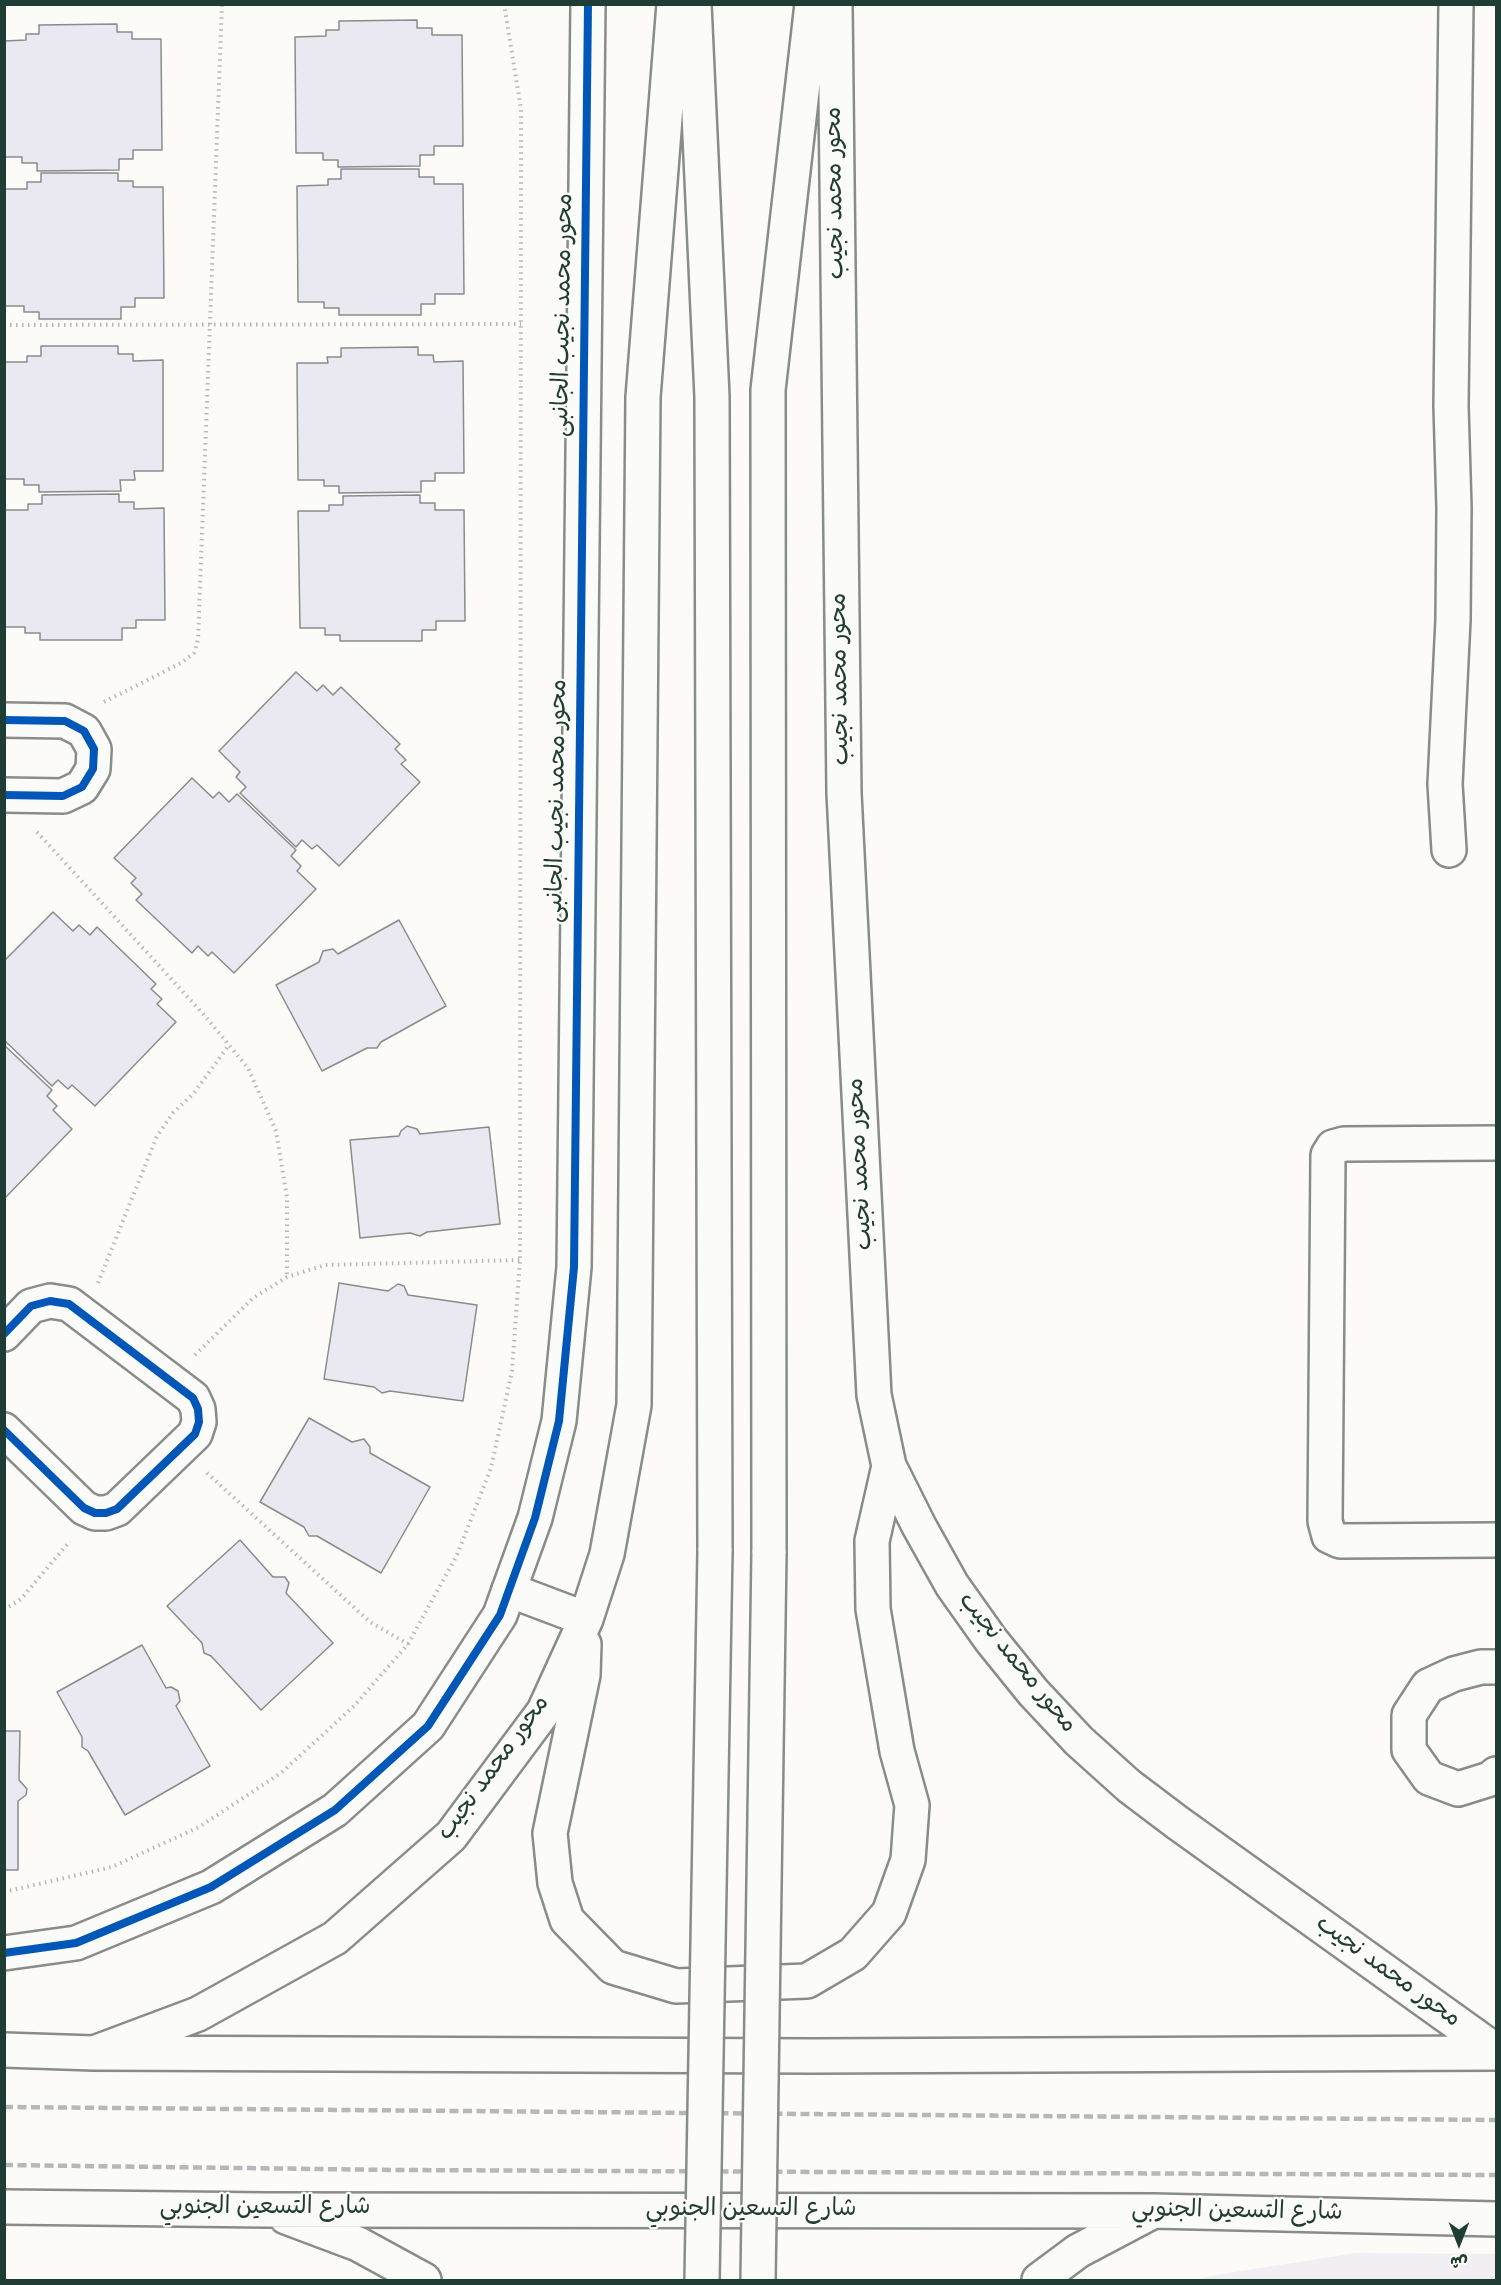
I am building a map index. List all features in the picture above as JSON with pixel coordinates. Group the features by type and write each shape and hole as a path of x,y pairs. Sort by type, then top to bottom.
{"main road":[{"name":"محور محمد نجيب","path":"94,2053 198,2014 334,1938 451,1836 544,1711 586,1619 607,1554 634,1405 643,397 674,4"},
{"path":"694,4 712,397 714,1551 702,2280"},
{"name":"محور محمد نجيب","path":"758,2280 769,1553 768,390 812,4"},
{"name":"محور محمد نجيب","path":"836,4 844,793 874,1395 890,1466 918,1526 952,1585 991,1640 1033,1692 1079,1741 1130,1786 1178,1823 1497,2052"},
{"path":"1449,850 1445,784 1453,597 1451,394 1456,4"},
{"name":"محور محمد نجيب الجانبى","path":"4,1953 76,1943 211,1887 335,1810 428,1726 500,1616 535,1518 559,1421 574,1267 583,9"},
{"path":"4,720 65,721 84,731 94,749 93,769 82,787 63,796 4,795"},
{"path":"1497,1143 1344,1144 1334,1147 1328,1155 1325,1521 1329,1536 1340,1541 1497,1540"},
{"path":"4,1430 84,1508 94,1514 106,1514 117,1509 180,1449 195,1434 199,1422 198,1409 193,1398 69,1304 50,1301 31,1306 8,1322"},
{"path":"509,1590 586,1619 583,1676 550,1833 555,1883 567,1920 613,1967 676,1986 807,1981 853,1954 889,1913 908,1860 912,1805 897,1751 873,1609 872,1541 890,1466"},
{"path":"1497,1667 1481,1667 1454,1674 1428,1686 1409,1715 1409,1750 1429,1778 1458,1789 1490,1779 1497,1774"},
{"path":"4,2050 94,2053 813,2056 1497,2052"},
{"name":"شارع التسعين الجنوبي","path":"4,2207 267,2210 1154,2211 1497,2219"},
{"path":"267,2210 358,2244 424,2280"},
{"path":"1039,2280 1078,2251 1154,2211"}],"path":[{"path":"65,721 181,663 194,653 198,640 222,4"},
{"path":"4,1892 112,1867 200,1827 281,1773 354,1706 408,1644 457,1555 491,1468 512,1371 520,1260 521,109 504,4"},
{"path":"4,325 521,324"},
{"path":"37,831 248,1068 276,1131 287,1198 287,1276"},
{"path":"85,1314 157,1136 172,1113 194,1093 229,1045"},
{"path":"170,1380 253,1298 287,1276 325,1265 520,1260"},
{"path":"180,1449 370,1622 408,1644"},
{"path":"4,1610 21,1599 94,1514"}],"shaded area":[{"path":"1356,2253 1496,2254 1496,2280 1199,2280 1209,2276"}],"building":[{"path":"417,20 417,28 432,28 432,35 462,35 463,146 434,146 434,155 420,155 420,166 338,167 338,160 323,160 323,153 296,153 295,37 326,36 326,30 339,30 339,21"},
{"path":"117,24 117,32 132,32 132,39 161,39 162,150 133,150 133,159 119,159 119,170 37,171 37,163 22,163 22,157 4,157 4,41 26,40 26,34 39,34 39,25"},
{"path":"341,169 419,169 419,177 434,177 434,184 463,184 464,294 435,294 435,304 421,304 421,315 339,315 339,308 324,308 324,302 298,302 297,186 328,185 328,179 341,179"},
{"path":"41,173 118,173 118,181 133,181 133,187 163,187 164,298 135,298 135,307 121,307 121,319 39,319 39,312 24,312 24,306 4,306 4,189 27,189 27,182 41,182"},
{"path":"41,346 118,346 118,354 133,354 133,361 163,360 163,471 134,471 135,480 120,480 121,491 39,492 39,485 24,485 24,479 4,479 4,362 27,362 27,356 41,356"},
{"path":"418,347 418,355 433,355 434,362 463,361 464,473 435,473 435,481 421,481 421,492 339,493 339,486 324,486 324,480 298,480 297,363 328,363 327,357 341,357 341,348"},
{"path":"119,494 119,502 134,502 134,509 164,508 165,620 136,620 136,628 122,628 122,640 40,640 40,633 25,633 25,627 4,627 4,510 28,510 28,504 42,504 42,495"},
{"path":"420,495 420,503 435,503 435,510 464,510 465,621 436,621 436,630 422,630 422,641 340,641 340,635 325,635 325,628 300,628 298,511 329,511 329,505 343,505 343,496"},
{"path":"296,672 317,691 323,685 333,695 341,687 400,744 395,749 406,760 401,764 420,782 339,866 317,845 312,849 302,840 296,847 240,793 246,787 236,777 240,772 219,751"},
{"path":"192,778 213,798 219,792 229,802 237,794 296,850 291,856 301,866 297,871 316,889 234,973 212,952 208,956 198,946 192,953 136,900 142,894 131,883 136,878 114,858"},
{"path":"53,912 73,931 79,925 90,935 97,927 156,984 151,989 162,999 157,1004 176,1022 95,1106 72,1085 68,1089 58,1080 52,1086 4,1040 4,961"},
{"path":"399,920 446,1006 381,1042 377,1048 367,1048 322,1071 276,985 319,962 323,951 333,949 338,954"},
{"path":"4,1045 52,1090 47,1096 57,1106 53,1110 72,1129 4,1199"},
{"path":"407,1126 417,1129 420,1134 489,1127 500,1224 427,1232 420,1236 410,1233 360,1238 350,1140 399,1136"},
{"path":"339,1283 388,1291 398,1284 404,1286 408,1295 477,1305 463,1401 390,1391 382,1393 374,1387 324,1379"},
{"path":"309,1418 352,1442 364,1439 370,1447 370,1453 430,1487 381,1573 317,1536 309,1536 304,1527 260,1502"},
{"path":"240,1540 273,1577 285,1577 289,1583 286,1593 333,1643 261,1710 211,1656 204,1653 202,1643 167,1606"},
{"path":"142,1645 166,1688 171,1687 178,1691 180,1701 176,1706 210,1766 125,1815 88,1751 82,1747 82,1737 57,1692"},
{"path":"4,1731 20,1731 19,1780 27,1789 26,1795 18,1801 18,1870 4,1870"}],"railway":[{"path":"4,2107 1496,2120"},
{"path":"4,2165 396,2170 1496,2175"}],"cycle path":[{"path":"4,1953 76,1943 211,1887 335,1810 428,1726 500,1615 535,1518 559,1421 574,1267 588,4"},
{"path":"4,720 65,721 84,731 94,749 93,769 82,787 63,796 4,795"},
{"path":"4,1334 31,1306 50,1301 69,1304 193,1398 198,1409 199,1422 195,1434 117,1509 106,1513 95,1513 84,1508 4,1430"}]}
